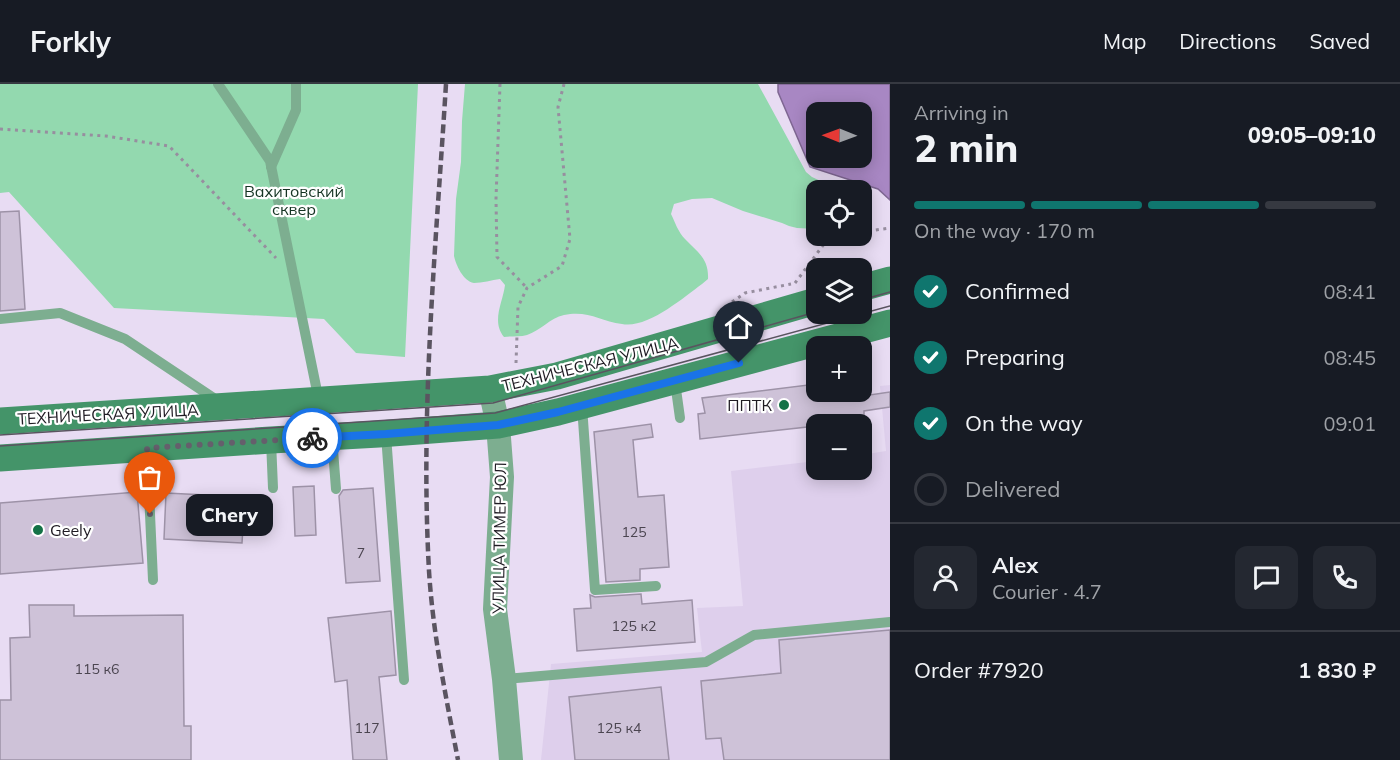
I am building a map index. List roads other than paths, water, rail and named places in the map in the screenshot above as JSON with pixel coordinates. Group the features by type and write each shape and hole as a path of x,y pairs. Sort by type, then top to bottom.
{"main road":[{"path":"872,285 889,280"},
{"name":"ТЕХНИЧЕСКАЯ УЛИЦА","path":"0,421 490,389 557,376 806,293"},
{"path":"0,458 498,425 890,323"}],"street":[{"name":"УЛИЦА ТИМЕР ЮЛ","path":"490,389 498,425 502,477 495,609 511,760"}],"lane":[{"path":"218,84 270,161 319,401"},
{"path":"271,167 296,110 296,84"},
{"path":"0,319 60,313 125,339 228,407"},
{"path":"674,381 680,418"},
{"path":"582,405 594,590 656,586"},
{"path":"386,434 404,680"},
{"path":"332,437 336,489"},
{"path":"271,440 273,488"},
{"path":"147,448 153,580"},
{"path":"504,679 706,662 754,635 890,622"}],"tram line":[{"path":"872,297 890,292"},
{"path":"0,446 495,413 890,306"},
{"path":"0,435 493,403 806,315"}],"railway":[{"path":"446,84 430,327 426,449 427,510 429,571 434,619 440,666 458,760"}],"place":[{"name":"ППТК","path":"784,405"},
{"name":"Chery","path":"150,514"},
{"name":"Geely","path":"38,530"}],"park label":[{"name":"Вахитовский сквер","path":"294,200"}]}
